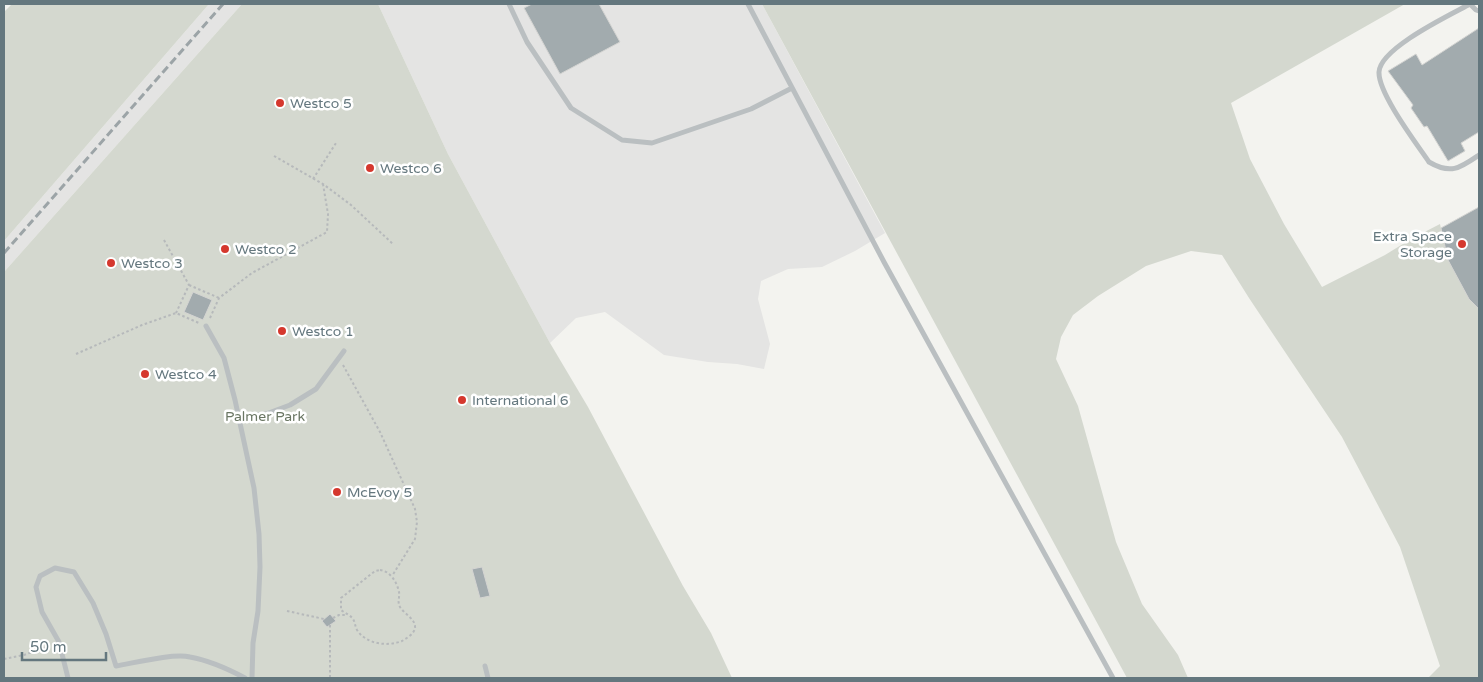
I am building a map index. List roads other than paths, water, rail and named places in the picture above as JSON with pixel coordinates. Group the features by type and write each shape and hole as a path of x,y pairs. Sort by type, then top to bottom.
{"lane":[{"path":"509,4 527,42 571,108 622,140 652,143 751,109 792,88"},
{"path":"748,4 884,262 1113,678"},
{"path":"1479,11 1470,4 1398,45 1384,58 1379,70 1380,81 1386,96 1429,162 1438,168 1449,170 1459,168 1479,156"},
{"path":"206,326 224,358 254,488 260,534 260,567 258,611 252,643 252,678"},
{"path":"239,418 266,414 290,405 316,389 344,351"},
{"path":"68,678 59,642 42,612 36,587 40,576 55,568 74,572 94,604 116,666 189,656 245,678"},
{"path":"485,666 488,678"}],"railway":[{"path":"4,253 223,4"}],"place":[{"name":"Westco 5","path":"280,103"},
{"name":"Westco 6","path":"370,168"},
{"name":"Extra Space Storage","path":"1462,244"},
{"name":"Westco 2","path":"225,249"},
{"name":"Westco 3","path":"111,263"},
{"name":"Westco 1","path":"282,331"},
{"name":"Westco 4","path":"145,374"},
{"name":"International 6","path":"462,400"},
{"name":"McEvoy 5","path":"337,492"}],"park label":[{"name":"Palmer Park","path":"265,416"}]}
